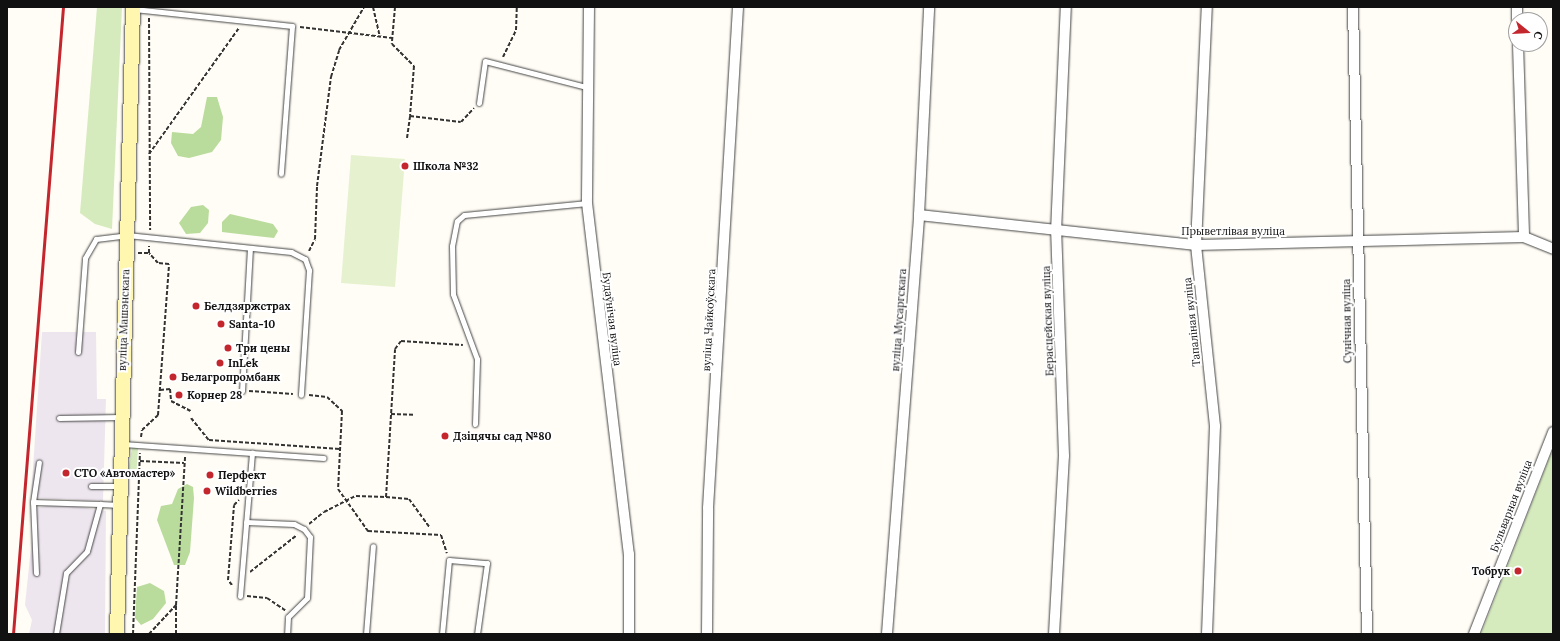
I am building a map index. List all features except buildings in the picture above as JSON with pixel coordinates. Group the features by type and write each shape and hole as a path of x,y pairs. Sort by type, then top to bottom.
{"main road":[{"name":"вуліца Машэнскага","path":"117,634 120,444 133,8"}],"street":[{"name":"Будаўнічая вуліца","path":"589,7 586,87 587,203 628,554 629,634"},
{"name":"вуліца Чайкоўскага","path":"707,634 708,508 738,7"},
{"name":"вуліца Мусаргскага","path":"887,634 919,215 929,7"},
{"name":"Берасцейская вуліца","path":"1054,634 1064,456 1056,232 1066,7"},
{"name":"Тапаліная вуліца","path":"1207,7 1196,245 1215,426 1207,634"},
{"name":"Сунічная вуліца","path":"1353,7 1357,242 1367,634"},
{"path":"1518,52 1524,237"},
{"name":"Прыветлівая вуліца","path":"919,215 1056,232 1196,245 1524,237 1553,249"},
{"name":"Бульварная вуліца","path":"1474,634 1553,432"}],"lane":[{"path":"133,8 292,26 281,174"},
{"path":"479,103 485,61 586,87"},
{"path":"474,424 477,359 453,294 452,246 457,221 464,215 587,203"},
{"path":"78,352 85,258 96,239 127,235 250,250 291,252 305,259 309,270 301,395"},
{"path":"242,391 250,250"},
{"path":"59,418 121,417"},
{"path":"120,444 324,458"},
{"path":"240,596 252,453"},
{"path":"36,573 33,502 39,462"},
{"path":"91,486 119,486"},
{"path":"33,502 120,505"},
{"path":"56,634 66,573 87,551 100,504"},
{"path":"246,522 294,524 304,529 310,537 307,598 288,617 287,634"},
{"path":"366,634 373,546"},
{"path":"442,634 449,560 487,563 477,634"}],"path":[{"path":"305,259 315,240 317,186 331,77 339,50 350,34 364,7"},
{"path":"373,7 380,37"},
{"path":"395,7 392,44 414,66 407,138"},
{"path":"499,64 516,30 517,7"},
{"path":"135,253 149,253 150,237 148,155 150,11"},
{"path":"148,155 244,21"},
{"path":"292,26 392,38"},
{"path":"410,116 461,122 479,103"},
{"path":"386,497 395,349 401,341 472,345"},
{"path":"160,390 170,390 171,401 191,411"},
{"path":"242,391 327,397 342,411 338,489 368,531 441,535 449,560"},
{"path":"391,414 414,415"},
{"path":"191,418 209,440 340,449"},
{"path":"176,634 176,605 186,448"},
{"path":"140,461 185,464"},
{"path":"242,578 324,512 356,496 409,499 430,528"},
{"path":"149,634 176,605"}],"shaded area":[{"path":"42,332 96,332 97,399 106,399 103,501 31,498"},
{"path":"58,504 106,511 105,634 29,634 32,620 25,605 35,508"}],"green space":[{"path":"97,7 122,7 112,229 95,224 80,213"},
{"path":"207,97 217,97 223,117 221,140 212,152 189,158 178,156 171,143 172,132 193,134 201,127"},
{"path":"351,155 405,159 395,287 341,283"},
{"path":"203,205 209,210 208,223 200,233 186,234 179,223 191,207"},
{"path":"230,214 273,224 278,231 274,238 222,232 222,222"},
{"path":"132,448 138,448 136,480 128,471"},
{"path":"1553,449 1553,634 1481,634"},
{"path":"187,484 193,487 194,498 190,552 185,565 174,565 157,520 161,506 172,504 178,489"},
{"path":"150,583 164,591 166,603 153,619 141,625 135,618 137,587"}],"railway":[{"path":"13,634 63,7"}],"place":[{"name":"Школа №32","path":"405,166"},
{"name":"Белдзяржстрах","path":"196,306"},
{"name":"Santa-10","path":"221,324"},
{"name":"Три цены","path":"228,348"},
{"name":"InLek","path":"220,363"},
{"name":"Белагропромбанк","path":"173,377"},
{"name":"Корнер 28","path":"179,395"},
{"name":"Дзіцячы сад №80","path":"445,436"},
{"name":"СТО «Автомастер»","path":"66,473"},
{"name":"Перфект","path":"210,475"},
{"name":"Wildberries","path":"207,491"},
{"name":"Тобрук","path":"1518,571"}]}
